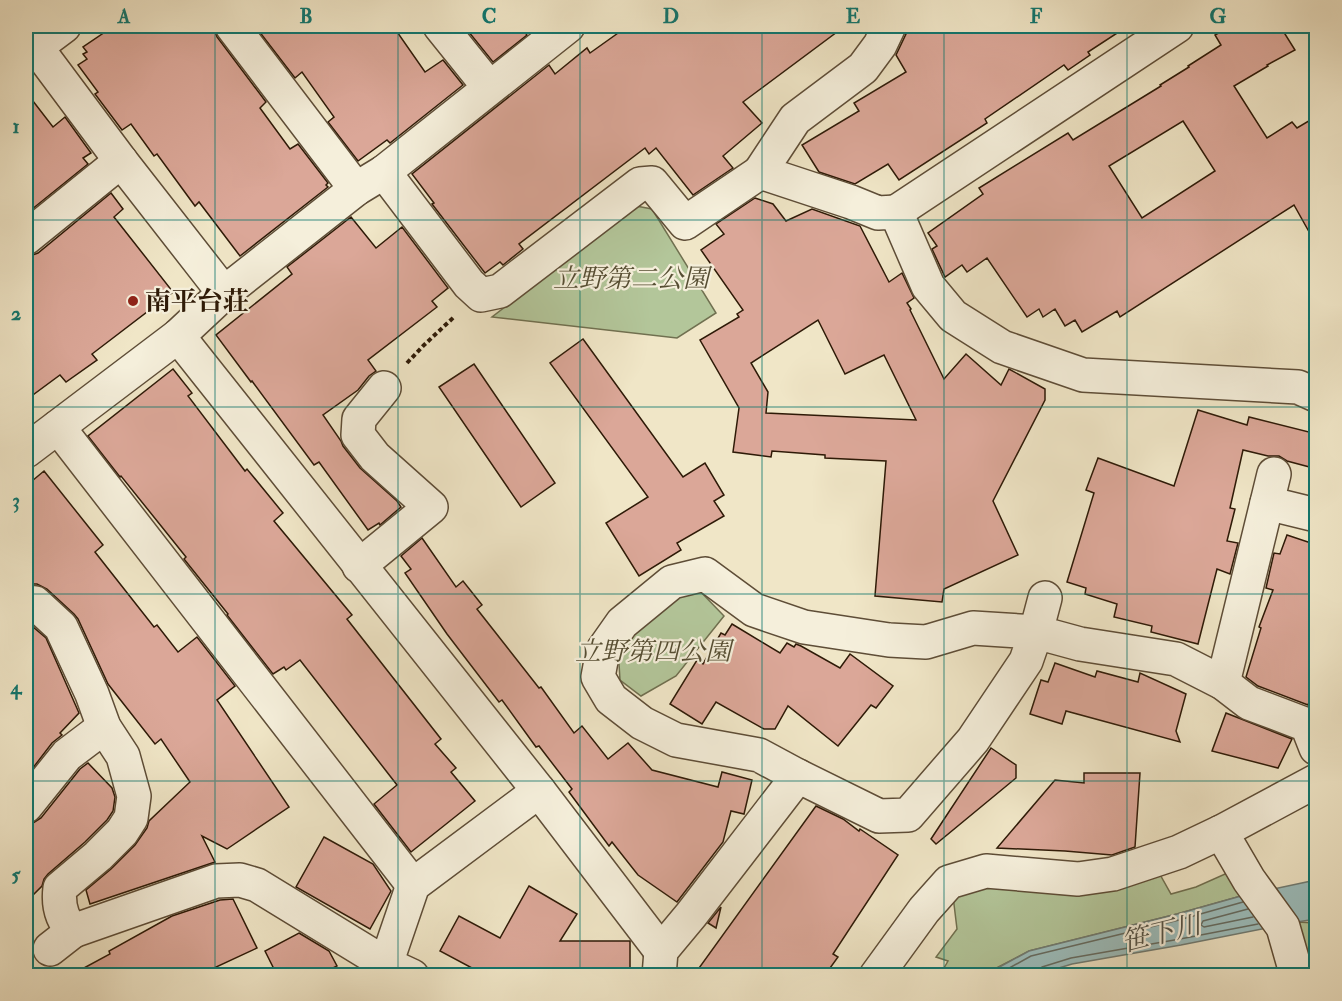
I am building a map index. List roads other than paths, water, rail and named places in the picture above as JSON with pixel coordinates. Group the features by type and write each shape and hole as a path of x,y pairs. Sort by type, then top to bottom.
{"street":[{"path":"64,26 31,41 224,293"},
{"path":"232,26 356,189"},
{"path":"440,26 489,87"},
{"path":"26,451 178,336 224,293 356,189 384,172 568,26"},
{"path":"384,172 469,284 481,295 500,291 640,184 652,183 686,223 762,171 760,172 795,119 863,68 880,45 890,26"},
{"path":"760,172 878,213 896,212 1177,26"},
{"path":"26,238 121,161"},
{"path":"896,212 928,286 953,316 1002,347 1083,375 1298,387 1317,395"},
{"path":"178,336 539,792 660,963 691,915 798,776"},
{"path":"360,566 431,507 375,457 358,435 359,419 384,388"},
{"path":"58,427 413,885"},
{"path":"1223,683 1271,488 1317,515"},
{"path":"1045,598 1036,632 1026,661 973,740 908,815 879,816 759,755 676,740 642,723 611,699 598,677 603,650 622,623 672,582 705,574 754,610 804,627 889,640 926,642 973,628 1036,632 1080,644 1176,659 1223,683 1249,703 1307,725 1317,748"},
{"path":"26,602 35,603 61,627 92,694 104,727 123,756 134,796 131,818 122,832 60,888 58,902 66,924 61,940 216,881 240,880 257,885 398,971 413,885 539,792"},
{"path":"26,806 67,755 104,727"},
{"path":"876,975 924,910 949,882 986,870 1078,879 1113,874 1179,852 1317,781"},
{"path":"1221,832 1249,880 1283,927 1298,975"}],"water":[{"name":"笹下川","path":"1316,880 1316,919 1072,964 1036,975 983,976 1029,951 1241,896"}],"place":[{"name":"南平台荘","path":"133,301"}],"park label":[{"name":"立野第二公園","path":"631,278"},
{"name":"立野第四公園","path":"653,651"}]}
